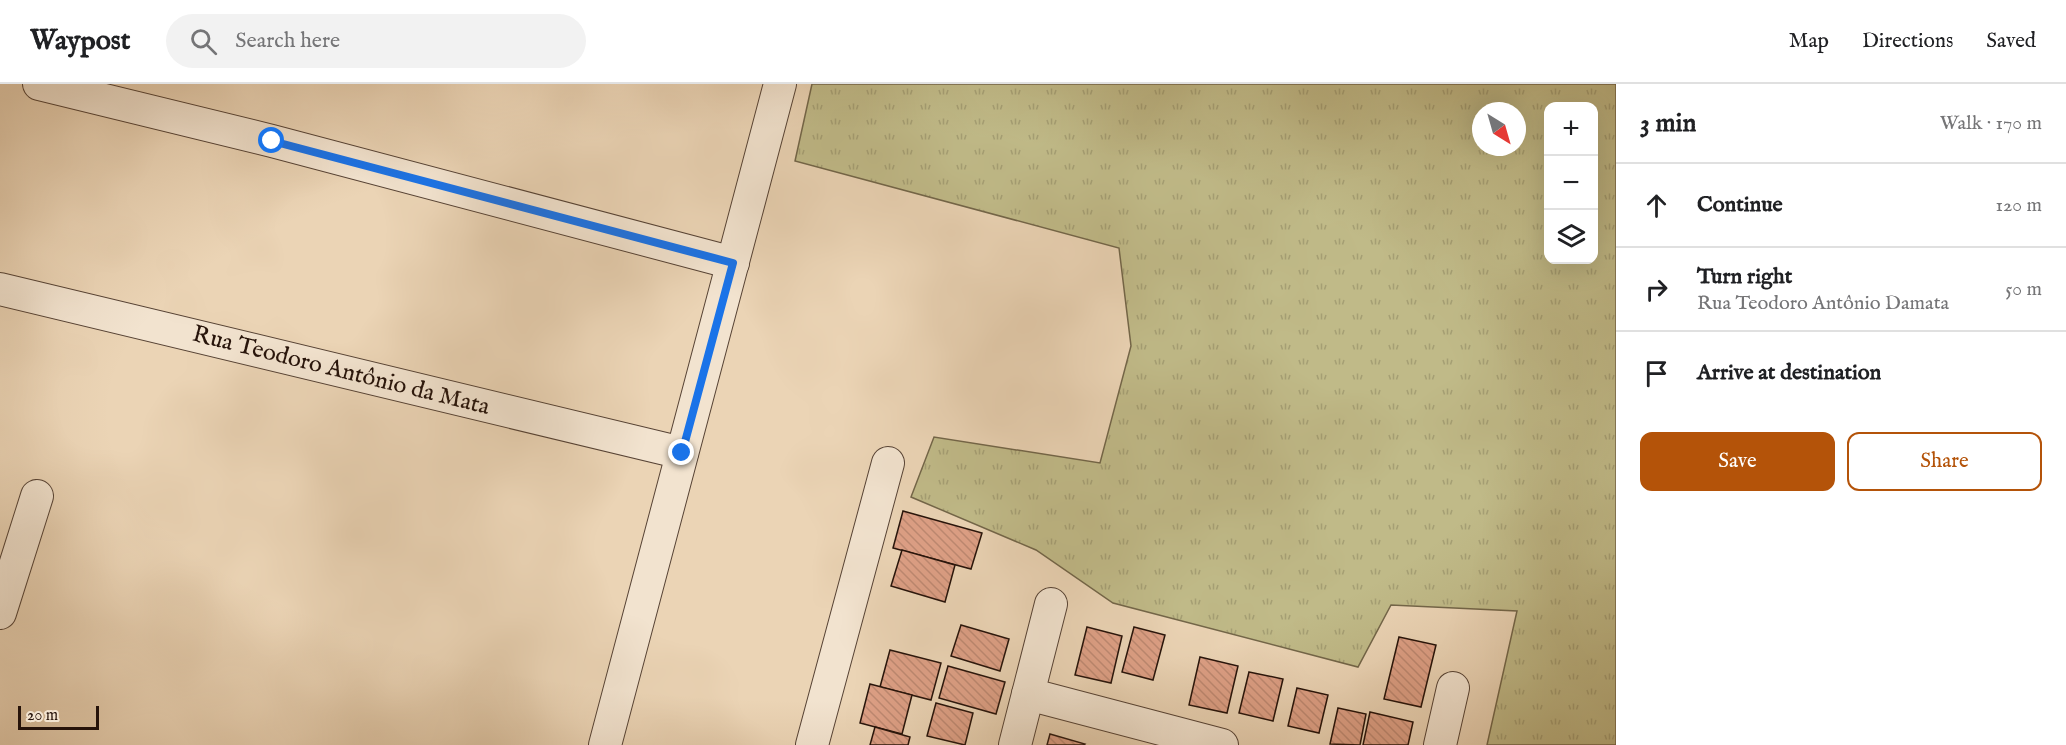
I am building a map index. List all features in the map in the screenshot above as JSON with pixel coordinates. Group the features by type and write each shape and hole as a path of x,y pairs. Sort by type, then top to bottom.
{"street":[{"path":"39,84 272,141 733,263"},
{"path":"605,745 780,84"},
{"name":"Rua Teodoro Antônio da Mata","path":"0,289 682,453"},
{"path":"812,745 888,463"},
{"path":"0,613 37,496"},
{"path":"1015,745 1051,604"},
{"path":"1440,745 1453,688"},
{"path":"1028,694 1222,745"}],"green space":[{"path":"812,84 1616,84 1616,745 1487,745 1517,611 1391,605 1358,667 1113,603 1036,550 911,497 934,437 1100,463 1131,346 1119,248 795,161"}],"building":[{"path":"903,511 982,533 971,569 893,548"},
{"path":"902,550 955,565 945,602 891,586"},
{"path":"961,625 1009,639 1000,671 951,656"},
{"path":"1087,627 1122,636 1111,683 1075,675"},
{"path":"1134,627 1165,635 1153,680 1122,672"},
{"path":"1399,637 1436,645 1421,707 1384,699"},
{"path":"890,650 941,663 931,700 880,687"},
{"path":"1200,657 1238,666 1227,713 1189,705"},
{"path":"948,666 1005,682 996,714 939,698"},
{"path":"1249,672 1283,679 1273,721 1239,713"},
{"path":"870,684 912,695 902,734 860,723"},
{"path":"1297,688 1328,695 1319,733 1288,726"},
{"path":"936,703 973,713 965,745 927,736"},
{"path":"1338,708 1366,714 1360,745 1330,744"},
{"path":"1370,712 1413,722 1408,745 1363,745"},
{"path":"875,727 910,737 908,745 870,745"},
{"path":"1050,734 1085,744 1047,745"}],"route":[{"path":"272,141 733,263 682,453"}]}
